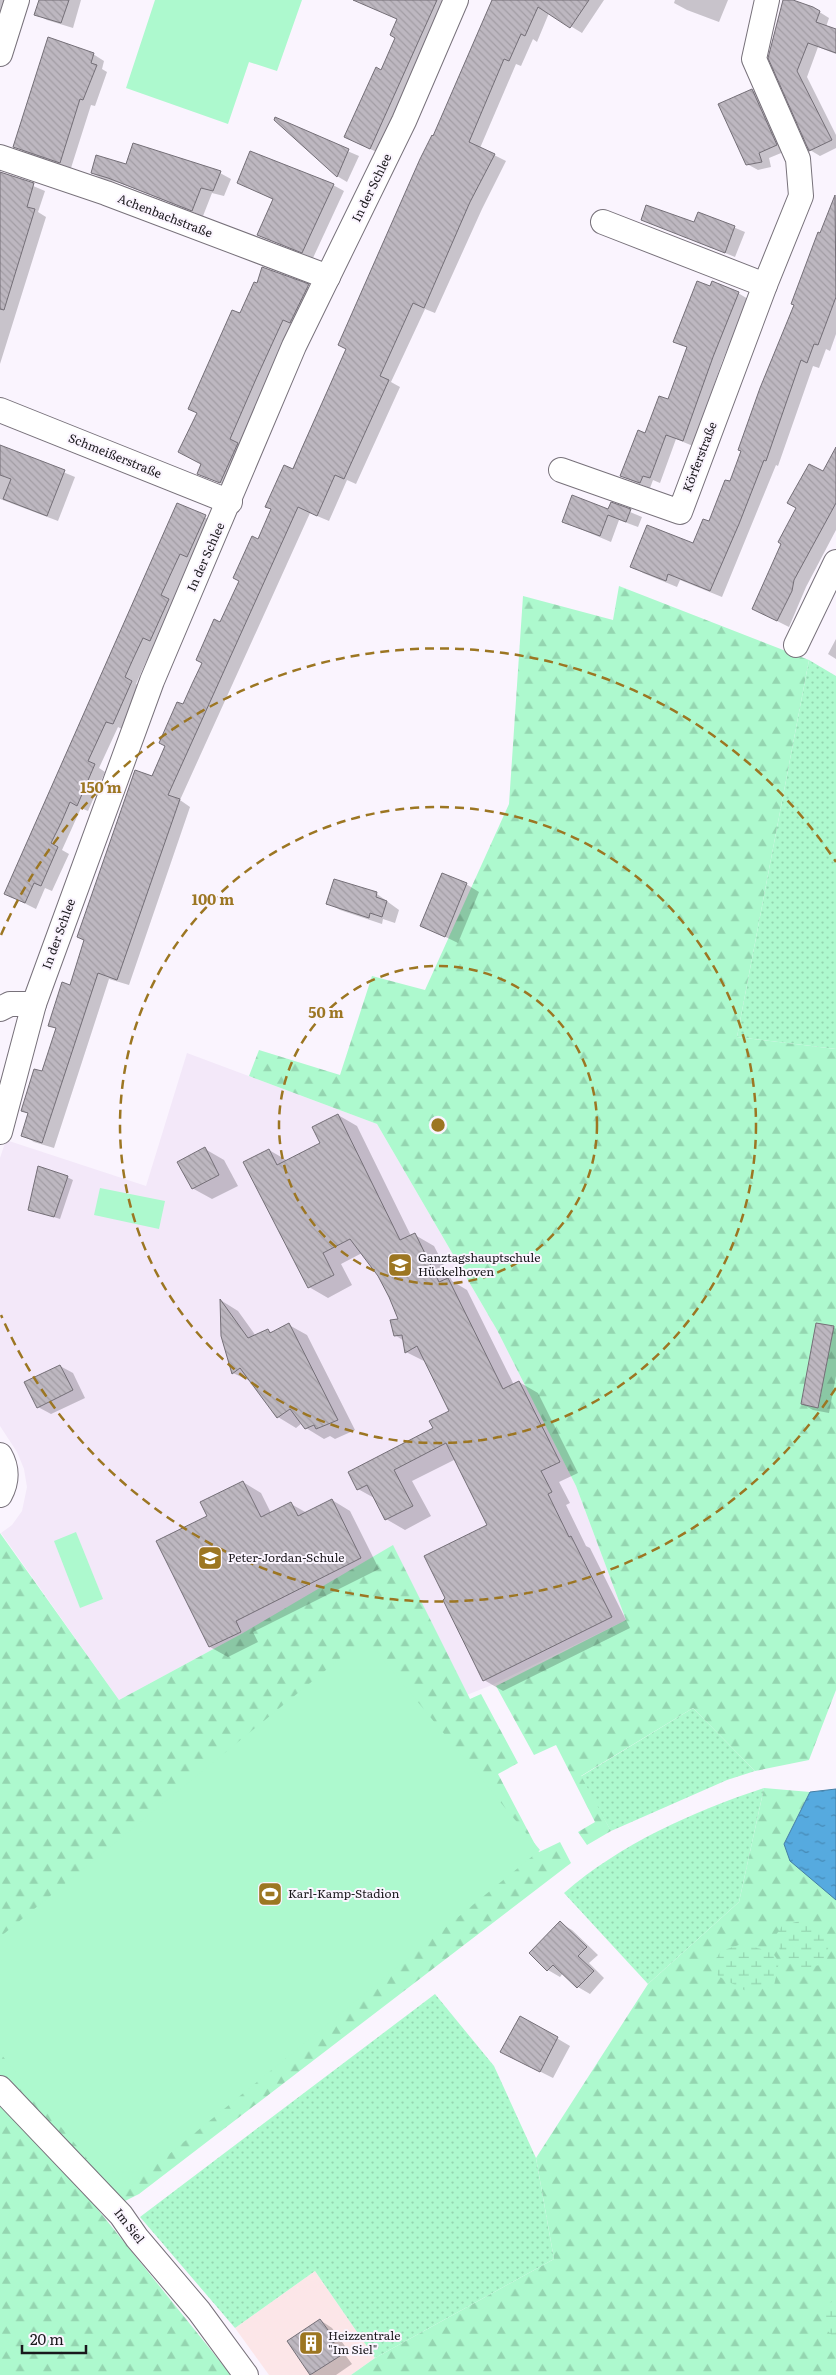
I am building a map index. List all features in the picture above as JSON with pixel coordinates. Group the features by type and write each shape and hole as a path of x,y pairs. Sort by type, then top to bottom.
{"street":[{"path":"0,54 17,0"},
{"name":"In der Schlee","path":"0,1132 34,1004 152,681 230,502 294,346 404,121 456,0"},
{"name":"Körferstraße","path":"561,470 680,512 765,285 802,196 798,158 754,59 767,0"},
{"name":"Achenbachstraße","path":"0,157 106,193 328,277"},
{"path":"603,222 765,285"},
{"name":"Schmeißerstraße","path":"0,410 230,502"},
{"path":"796,645 836,562"},
{"path":"0,1010 10,1004 34,1004"},
{"path":"0,1455 5,1464 6,1472 6,1480 1,1492"},
{"name":"Im Siel","path":"0,2088 121,2215 137,2238 199,2311 246,2375"}],"shaded area":[{"path":"187,1053 377,1124 497,1330 576,1486 626,1620 492,1685 459,1698 243,1633 119,1700 1,1533 12,1525 22,1511 27,1487 24,1469 17,1452 0,1426 0,1158 6,1140 146,1186"},
{"path":"315,2271 375,2358 351,2375 269,2375 235,2328"}],"green space":[{"path":"155,0 302,0 277,71 249,62 228,124 126,88"},
{"path":"619,586 809,660 737,1037 836,1049 836,1690 809,1760 755,1771 693,1708 581,1776 611,1831 587,1845 578,1832 595,1822 556,1745 534,1755 496,1686 626,1620 576,1486 497,1330 377,1124 249,1076 259,1050 340,1075 372,976 425,990 509,804 523,596 613,620"},
{"path":"809,660 836,676 836,1049 737,1037"},
{"path":"100,1188 165,1201 159,1229 94,1215"},
{"path":"76,1532 103,1599 80,1608 54,1541"},
{"name":"Karl-Kamp-Stadion","path":"0,1533 119,1700 243,1633 393,1545 470,1699 481,1694 518,1763 498,1774 539,1852 560,1842 571,1863 139,2194 121,2203 0,2076"},
{"name":"Karl-Kamp-Stadion","path":"365,1638 540,1850 118,2196 0,2053 0,1937"},
{"path":"693,1708 755,1771 727,1780 611,1831 580,1777"},
{"path":"764,1788 739,1902 648,1984 564,1893 586,1875 633,1844 685,1818"},
{"path":"764,1788 810,1792 784,1844 836,1900 836,2375 351,2375 375,2358 554,2259 536,2158 648,1984 739,1902"},
{"path":"803,1920 822,1930 830,1941 824,1964 797,1970 780,1951 776,1935 782,1926"},
{"path":"742,1944 772,1952 779,1962 774,1986 746,1991 718,1976 715,1960 721,1951"},
{"path":"435,1994 494,2066 536,2158 554,2259 375,2358 315,2271 235,2328 140,2217"},
{"path":"0,2100 91,2201 231,2375 0,2375"},
{"path":"836,2301 836,2340 825,2328 822,2312 828,2303"}],"water":[{"path":"836,1789 836,1900 790,1861 784,1844 810,1792"}],"building":[{"path":"39,0 69,0 61,23 34,15"},
{"path":"353,0 437,0 370,149 344,137 376,67 381,70 395,38 390,35 397,19"},
{"path":"492,0 589,0 570,28 538,7 525,36 521,34 509,61 504,59 469,142 495,154 470,202 424,308 413,303 380,376 389,380 344,479 335,475 317,516 298,507 168,795 180,799 117,980 98,973 42,1143 21,1136 28,1113 21,1111 34,1069 42,1071 56,1028 48,1026 62,982 70,985 84,940 77,937 135,770 152,776 165,746 159,743 177,702 183,704 202,663 196,660 214,619 220,622 239,581 233,578 252,536 258,539 271,509 265,507 284,465 293,469 346,349 338,345 420,159 433,136"},
{"path":"783,0 793,0 813,7 820,11 816,22 836,29 836,53 808,43 797,71 832,140 809,151 768,58"},
{"path":"48,37 94,53 91,63 97,65 83,100 80,99 60,163 13,147"},
{"path":"752,89 777,145 759,153 762,162 746,165 718,104"},
{"path":"275,117 349,149 337,177 274,120"},
{"path":"133,143 221,171 213,191 201,188 192,211 91,173 96,155 126,164"},
{"path":"250,151 334,184 302,253 257,235 273,199 237,183"},
{"path":"0,172 34,183 27,207 35,209 4,310 0,309"},
{"path":"835,195 836,297 818,345 814,344 807,363 801,360 766,461 764,460 710,591 668,574 666,581 630,567 647,525 693,543 703,519 709,521 725,480 730,481 741,451 738,450 760,388 794,305 791,304 818,232 820,233"},
{"path":"646,205 694,222 698,212 735,226 725,253 641,220"},
{"path":"262,267 309,284 290,323 283,320 256,379 230,439 238,443 220,483 197,474 201,464 178,452 197,413 188,409 232,310 240,313 254,282 257,283"},
{"path":"697,281 710,286 712,281 739,292 683,441 666,435 650,478 643,476 640,483 620,476 638,430 645,433 659,396 668,399 687,347 673,342"},
{"path":"0,445 65,470 47,516 3,499 11,479 0,475"},
{"path":"836,447 836,503 794,580 792,591 777,621 752,609 781,544 778,542 796,508 787,503 809,464 823,471"},
{"path":"572,495 608,509 611,502 631,509 626,522 608,515 600,536 562,522"},
{"path":"177,503 206,515 187,557 180,554 161,595 169,599 150,641 143,638 125,677 132,681 113,724 106,722 88,761 95,764 77,806 70,802 51,843 58,847 41,886 34,883 25,903 4,894"},
{"path":"442,873 467,883 445,937 420,926"},
{"path":"334,879 377,892 376,897 387,901 382,917 370,913 369,918 326,904"},
{"path":"338,1114 400,1240 415,1233 439,1282 448,1278 503,1389 519,1381 560,1462 541,1471 552,1492 548,1494 612,1617 483,1681 443,1600 445,1598 424,1556 487,1525 446,1443 394,1470 413,1506 385,1520 367,1485 357,1490 348,1472 433,1428 429,1421 449,1411 417,1346 405,1353 402,1335 394,1336 390,1320 398,1319 389,1297 378,1276 350,1239 323,1253 334,1275 308,1288 243,1162 269,1149 277,1165 320,1143 312,1127"},
{"path":"205,1147 219,1175 192,1189 177,1162"},
{"path":"38,1166 68,1176 54,1217 28,1210"},
{"path":"220,1299 248,1338 268,1329 270,1333 289,1323 338,1420 316,1429 314,1425 305,1429 290,1409 277,1418 240,1368 232,1374 221,1336"},
{"path":"816,1323 834,1326 818,1408 801,1404"},
{"path":"60,1365 73,1390 37,1408 24,1382"},
{"name":"Peter-Jordan-Schule","path":"243,1481 261,1517 291,1502 298,1516 332,1499 361,1558 236,1621 241,1632 209,1647 156,1541 207,1516 200,1502"},
{"path":"560,1921 587,1947 578,1956 594,1971 577,1988 553,1965 547,1971 529,1953"},
{"path":"520,2016 558,2037 540,2072 500,2052"},
{"name":"Heizzentrale \"Im Siel\"","path":"320,2319 336,2341 331,2344 340,2356 310,2375 287,2341"}],"place":[{"name":"Ganztagshauptschule Hückelhoven","path":"400,1265"},
{"name":"Peter-Jordan-Schule","path":"210,1558"},
{"name":"Karl-Kamp-Stadion","path":"270,1894"},
{"name":"Heizzentrale \"Im Siel\"","path":"311,2343"}]}
